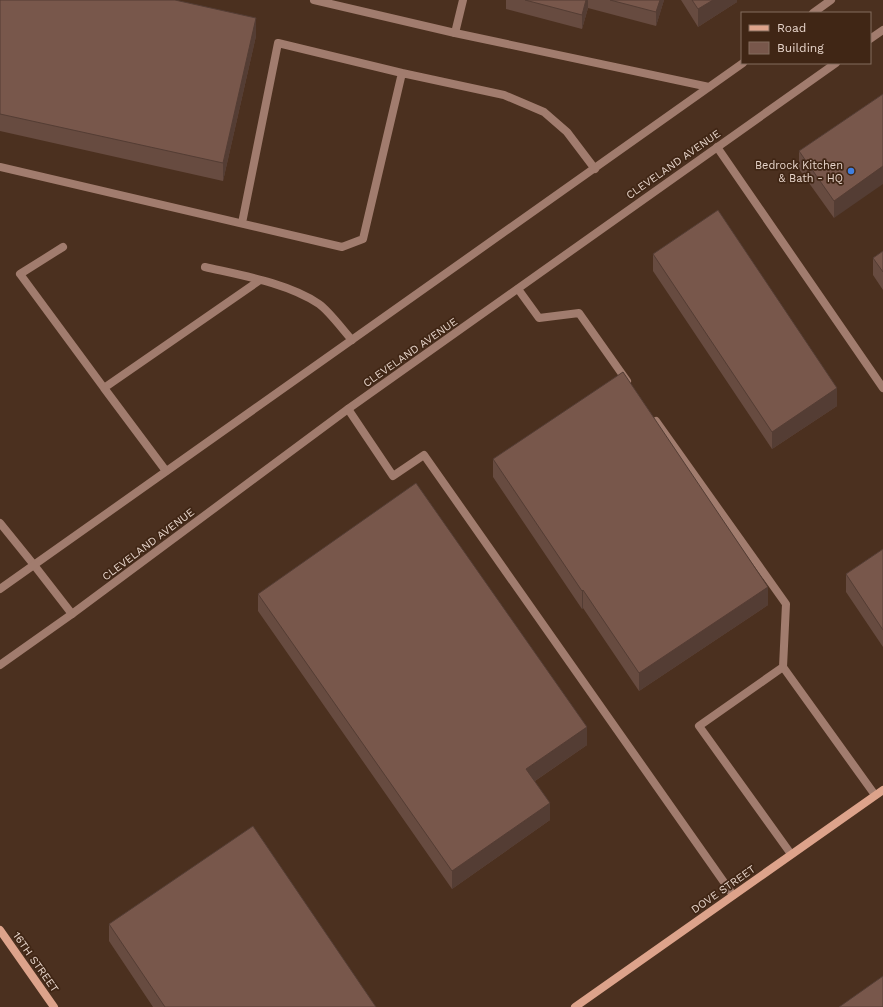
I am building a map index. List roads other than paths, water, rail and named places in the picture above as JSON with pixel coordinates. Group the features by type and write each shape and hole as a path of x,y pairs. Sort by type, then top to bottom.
{"street":[{"path":"314,0 455,33 709,87"},
{"path":"455,33 463,0"},
{"path":"814,12 831,0"},
{"path":"871,38 883,30"},
{"path":"242,223 278,43 402,73 504,95 544,112 567,132 595,169"},
{"path":"0,589 742,64"},
{"name":"CLEVELAND AVENUE","path":"0,665 72,614 348,409 835,64"},
{"path":"0,167 342,247 363,239 402,73"},
{"path":"717,147 883,388"},
{"path":"63,247 20,274 166,471"},
{"path":"205,267 260,280 303,295 320,305 352,340"},
{"path":"104,388 260,280"},
{"path":"518,288 539,318 579,313 634,391"},
{"path":"348,409 393,476 424,455 733,895"},
{"path":"653,417 786,604 783,667 875,795"},
{"path":"0,523 72,614"},
{"path":"783,667 699,726 791,854"},
{"name":"DOVE STREET","path":"575,1007 883,790"},
{"name":"16TH STREET","path":"0,930 54,1007"}],"place":[{"name":"Bedrock Kitchen & Bath - HQ","path":"851,171"}]}
